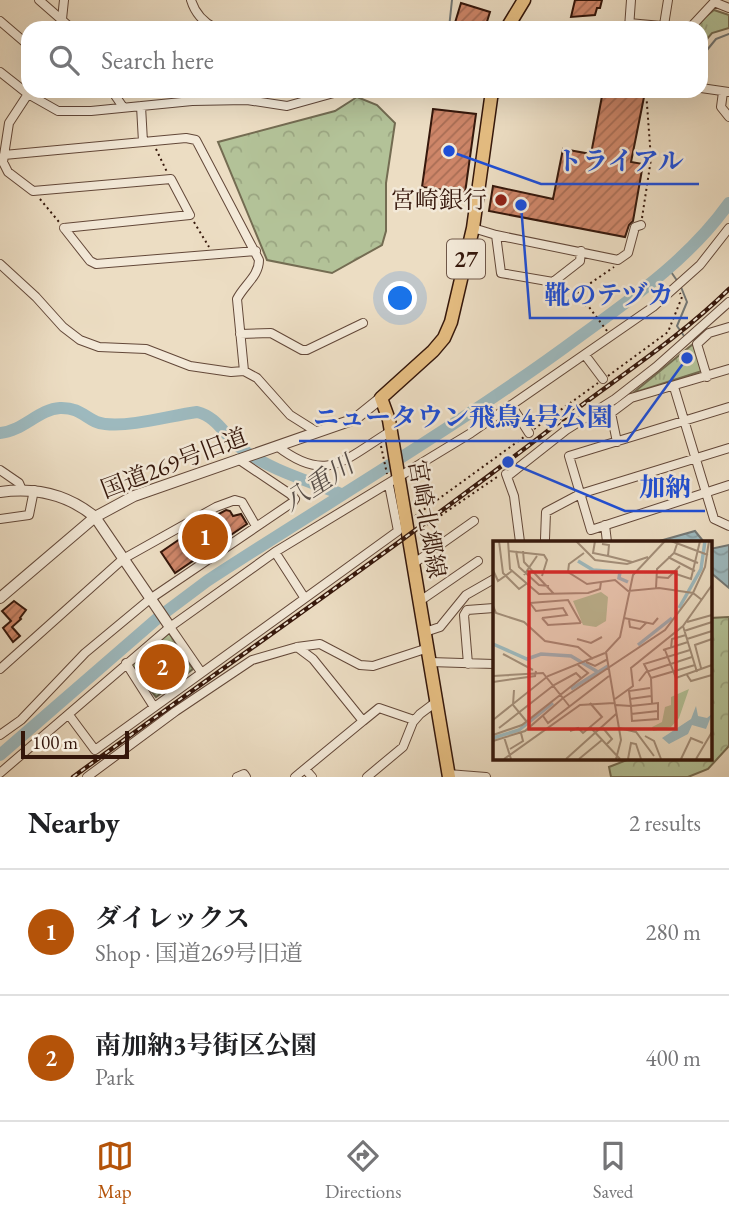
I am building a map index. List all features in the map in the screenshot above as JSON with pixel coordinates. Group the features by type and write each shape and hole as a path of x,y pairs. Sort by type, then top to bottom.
{"main road":[{"path":"516,6 524,0"},
{"name":"27","path":"381,398 444,338 451,322 473,228 490,98"},
{"name":"宮崎北郷線","path":"381,398 395,479 409,537 449,776"}],"street":[{"path":"39,0 62,19"},
{"path":"62,19 64,0"},
{"path":"191,0 198,15 206,21"},
{"path":"629,21 631,0"},
{"path":"665,21 668,0"},
{"path":"696,21 715,1 729,8"},
{"path":"0,21 21,40"},
{"path":"0,72 21,88"},
{"path":"708,89 726,92 721,107 729,117"},
{"path":"25,98 9,123 4,155 5,169 33,191 171,179 190,215 64,228"},
{"path":"35,98 49,108 58,110 247,100 287,106 316,98"},
{"path":"117,98 123,107"},
{"path":"141,106 147,141"},
{"path":"4,155 147,141 186,138 196,140 256,251 259,265 237,299 244,370"},
{"path":"473,228 618,260 628,253 635,227 641,225"},
{"path":"64,228 90,261 96,264 256,251"},
{"path":"0,773 169,626 275,552 511,405 653,307 700,265 729,228"},
{"path":"496,235 501,273 553,282 580,261 581,251"},
{"path":"0,264 72,335 85,343 99,347 146,349 190,366 231,372 244,370 257,378 290,415 317,432"},
{"path":"520,541 514,496 506,474 509,475 566,430 635,383 729,302"},
{"path":"240,334 271,332 302,350 307,350 363,323"},
{"path":"707,377 697,344 709,333 729,327"},
{"path":"585,355 603,379"},
{"path":"617,442 611,413 631,398 729,369"},
{"path":"674,387 714,519 729,526"},
{"name":"国道269号旧道","path":"0,598 94,517 154,488 355,419 381,398"},
{"path":"511,405 529,433"},
{"path":"729,407 569,457 591,530 729,485"},
{"path":"277,446 291,457 314,467 330,467 387,435"},
{"path":"545,539 546,512 580,494 729,449"},
{"path":"0,735 21,720 85,653 151,601 290,505 295,499 241,458"},
{"path":"0,470 19,483 22,490"},
{"path":"69,715 95,750 154,708 398,531 395,479"},
{"path":"0,519 29,515 34,489"},
{"path":"0,492 34,489 70,501 94,517 201,672"},
{"path":"0,669 123,559 235,500 242,502 256,526"},
{"path":"413,564 474,521"},
{"path":"605,526 607,541"},
{"path":"275,552 304,597"},
{"path":"420,601 478,561"},
{"path":"425,632 440,627 466,595 493,580"},
{"path":"468,664 464,615 467,610 493,608"},
{"path":"87,777 176,711 252,660 297,647 320,644 365,666 373,666 428,648"},
{"path":"297,647 313,659 363,722"},
{"path":"430,662 493,664"},
{"path":"126,663 154,708"},
{"path":"367,777 403,747 414,720 436,702"},
{"path":"295,777 379,708 414,720"},
{"path":"305,769 312,777"},
{"path":"237,777 244,774 246,777"},
{"path":"449,776 486,777"}],"path":[{"path":"641,225 651,159 647,98"},
{"path":"147,141 171,179"},
{"path":"33,191 64,228"},
{"path":"190,215 214,254"},
{"path":"607,331 577,296 579,291 607,270 623,264"},
{"path":"406,523 668,332 682,297 677,287"},
{"path":"387,435 395,479"},
{"path":"409,537 503,473 506,474"}],"green space":[{"path":"714,10 729,15 729,28 712,33 708,38 708,21 700,21"},
{"path":"360,98 377,105 395,123 386,183 386,231 382,245 332,273 267,260 218,142 335,111"},
{"path":"693,344 702,371 633,393"},
{"path":"729,617 729,746 708,769 688,777 611,777 609,767 627,760 712,760 712,618"},
{"path":"169,633 193,669 156,697 131,665"}],"water":[{"path":"695,531 703,541 660,541"},
{"path":"729,545 729,588 712,574 712,549"}],"building":[{"path":"575,0 602,0 595,15 571,17"},
{"path":"461,3 490,12 487,21 456,21"},
{"path":"602,98 644,98 631,162 643,164 633,221 625,237 489,211 493,186 553,199 563,149 591,154"},
{"path":"433,109 476,114 465,193 422,187"},
{"path":"226,510 233,516 241,514 247,524 175,573 161,552"},
{"path":"14,601 26,610 12,627 20,636 13,642 3,628 11,621 2,611"}],"waterway":[{"path":"450,21 452,0"},
{"path":"708,49 716,39 729,34"},
{"name":"八重川","path":"0,755 159,617 207,581 488,401 620,307 660,276 696,242 729,203"},
{"path":"669,269 678,282"},
{"path":"681,287 687,302 677,326 684,336"},
{"path":"0,433 16,428 52,409 60,408 80,412 99,423 116,425 197,412 210,418 236,444 253,456 277,469 341,494"}],"railway":[{"path":"73,777 438,513 667,342 729,289"}],"place":[{"name":"トライアル","path":"449,151"},
{"name":"宮崎銀行","path":"501,200"},
{"name":"靴のテヅカ","path":"521,205"},
{"name":"ニュータウン飛鳥4号公園","path":"687,358"},
{"name":"加納","path":"508,462"},
{"name":"ダイレックス","path":"205,537"},
{"name":"南加納3号街区公園","path":"162,667"}]}
